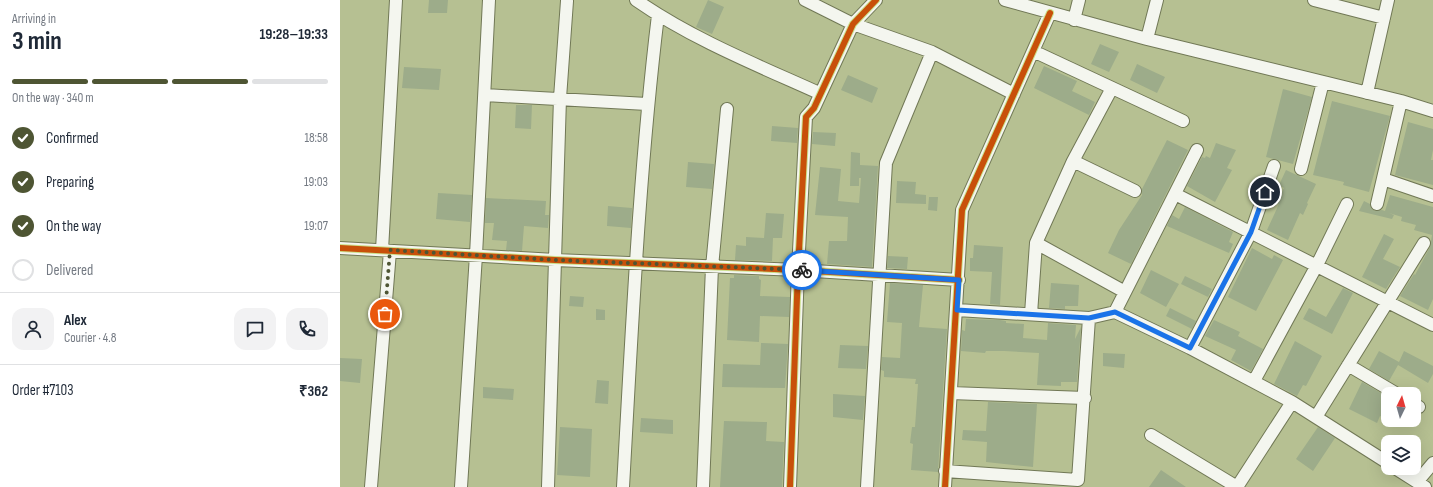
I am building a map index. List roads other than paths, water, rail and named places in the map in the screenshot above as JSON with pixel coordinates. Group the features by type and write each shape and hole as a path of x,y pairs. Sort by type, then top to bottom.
{"street":[{"path":"371,487 386,250 396,0"},
{"path":"461,487 476,255 489,0"},
{"path":"806,0 853,24 932,52 1014,94"},
{"path":"790,487 798,270 806,118 814,108 853,24 876,0"},
{"path":"1005,0 1147,40 1401,101 1433,111"},
{"path":"1074,20 1079,0"},
{"path":"1147,40 1157,0"},
{"path":"1314,0 1384,18"},
{"path":"1367,93 1388,0"},
{"path":"548,487 560,98 567,1"},
{"path":"638,1 658,15 727,52 820,93"},
{"path":"945,487 959,280 962,210 1050,13"},
{"path":"623,487 635,263 647,104 658,15"},
{"path":"1033,51 1184,121"},
{"path":"867,487 886,163 932,52"},
{"path":"1301,169 1323,82"},
{"path":"1031,314 1036,242 1073,162 1112,88"},
{"path":"485,95 647,104"},
{"path":"1377,204 1401,101"},
{"path":"704,487 712,267 727,109"},
{"path":"1115,312 1197,150"},
{"path":"1073,162 1135,191"},
{"path":"1190,348 1251,232 1274,166"},
{"path":"1383,179 1433,196"},
{"path":"1175,194 1433,325"},
{"path":"1254,382 1316,266 1347,204"},
{"path":"1036,242 1125,292"},
{"path":"1316,417 1424,243"},
{"path":"340,248 555,260 798,270 959,280"},
{"path":"957,310 1089,318 1115,312 1190,348 1292,402 1381,459"},
{"path":"945,471 1078,480 1089,318"},
{"path":"1348,365 1385,387"},
{"path":"951,393 1084,398"},
{"path":"1151,434 1237,487 1292,402"},
{"path":"1406,475 1421,485 1433,463"}]}
